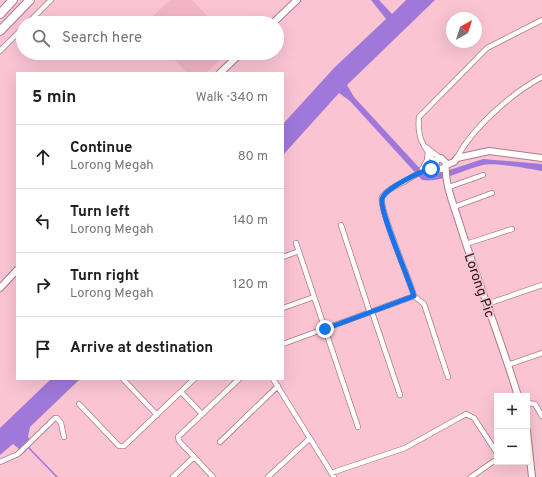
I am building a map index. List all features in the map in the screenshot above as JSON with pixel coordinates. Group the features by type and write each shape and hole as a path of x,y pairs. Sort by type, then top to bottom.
{"highway":[{"path":"0,14 13,0"},
{"path":"0,31 30,0"}],"street":[{"path":"35,16 51,0"},
{"path":"280,16 297,0"},
{"path":"441,164 423,145 417,131 419,117 486,48 542,20"},
{"path":"0,50 16,35"},
{"path":"221,72 234,60"},
{"path":"456,159 464,143 512,96 525,86 542,77"},
{"path":"423,145 441,164"},
{"path":"448,377 424,304 414,296 382,205 382,198 387,191 423,170 441,164 453,157 456,159 489,151 542,158"},
{"path":"423,170 426,165 428,152"},
{"name":"Lorong Pic","path":"441,164 466,244 517,393"},
{"path":"449,187 483,175"},
{"path":"454,207 492,193"},
{"path":"340,225 400,395"},
{"path":"466,244 512,229"},
{"path":"296,243 358,427"},
{"path":"284,257 299,251"},
{"path":"0,288 16,271"},
{"path":"487,304 542,285"},
{"path":"284,344 414,296"},
{"path":"284,308 314,297"},
{"path":"508,365 542,353"},
{"path":"124,380 157,415"},
{"path":"79,404 119,446 122,447 193,380"},
{"path":"214,477 178,440 202,414 238,380"},
{"path":"274,380 332,475 405,448 466,414 474,418 494,448"},
{"path":"220,442 278,386"},
{"path":"181,392 202,414"},
{"path":"530,403 535,404 542,416"},
{"path":"0,462 18,454 55,418 61,422 64,436"},
{"path":"268,477 309,439"},
{"path":"173,477 194,457"},
{"path":"530,460 532,477"},
{"path":"471,477 494,461"}],"shaded area":[{"path":"170,0 192,0 207,16 153,16"},
{"path":"371,0 379,0 392,14 406,0 435,0 347,85 354,97 425,174 431,176 483,159 542,164 542,171 488,164 445,178 422,180 350,101 339,93 284,154 284,123 334,68 386,19"},
{"path":"175,60 220,60 207,72 186,72"},
{"path":"50,380 79,380 30,427 28,437 33,443 24,453 13,444 0,455 0,428"}],"waterway":[{"path":"28,447 57,477"}],"route":[{"path":"325,329 414,296 387,223 382,205 382,198 387,191 421,172 431,169"}]}
